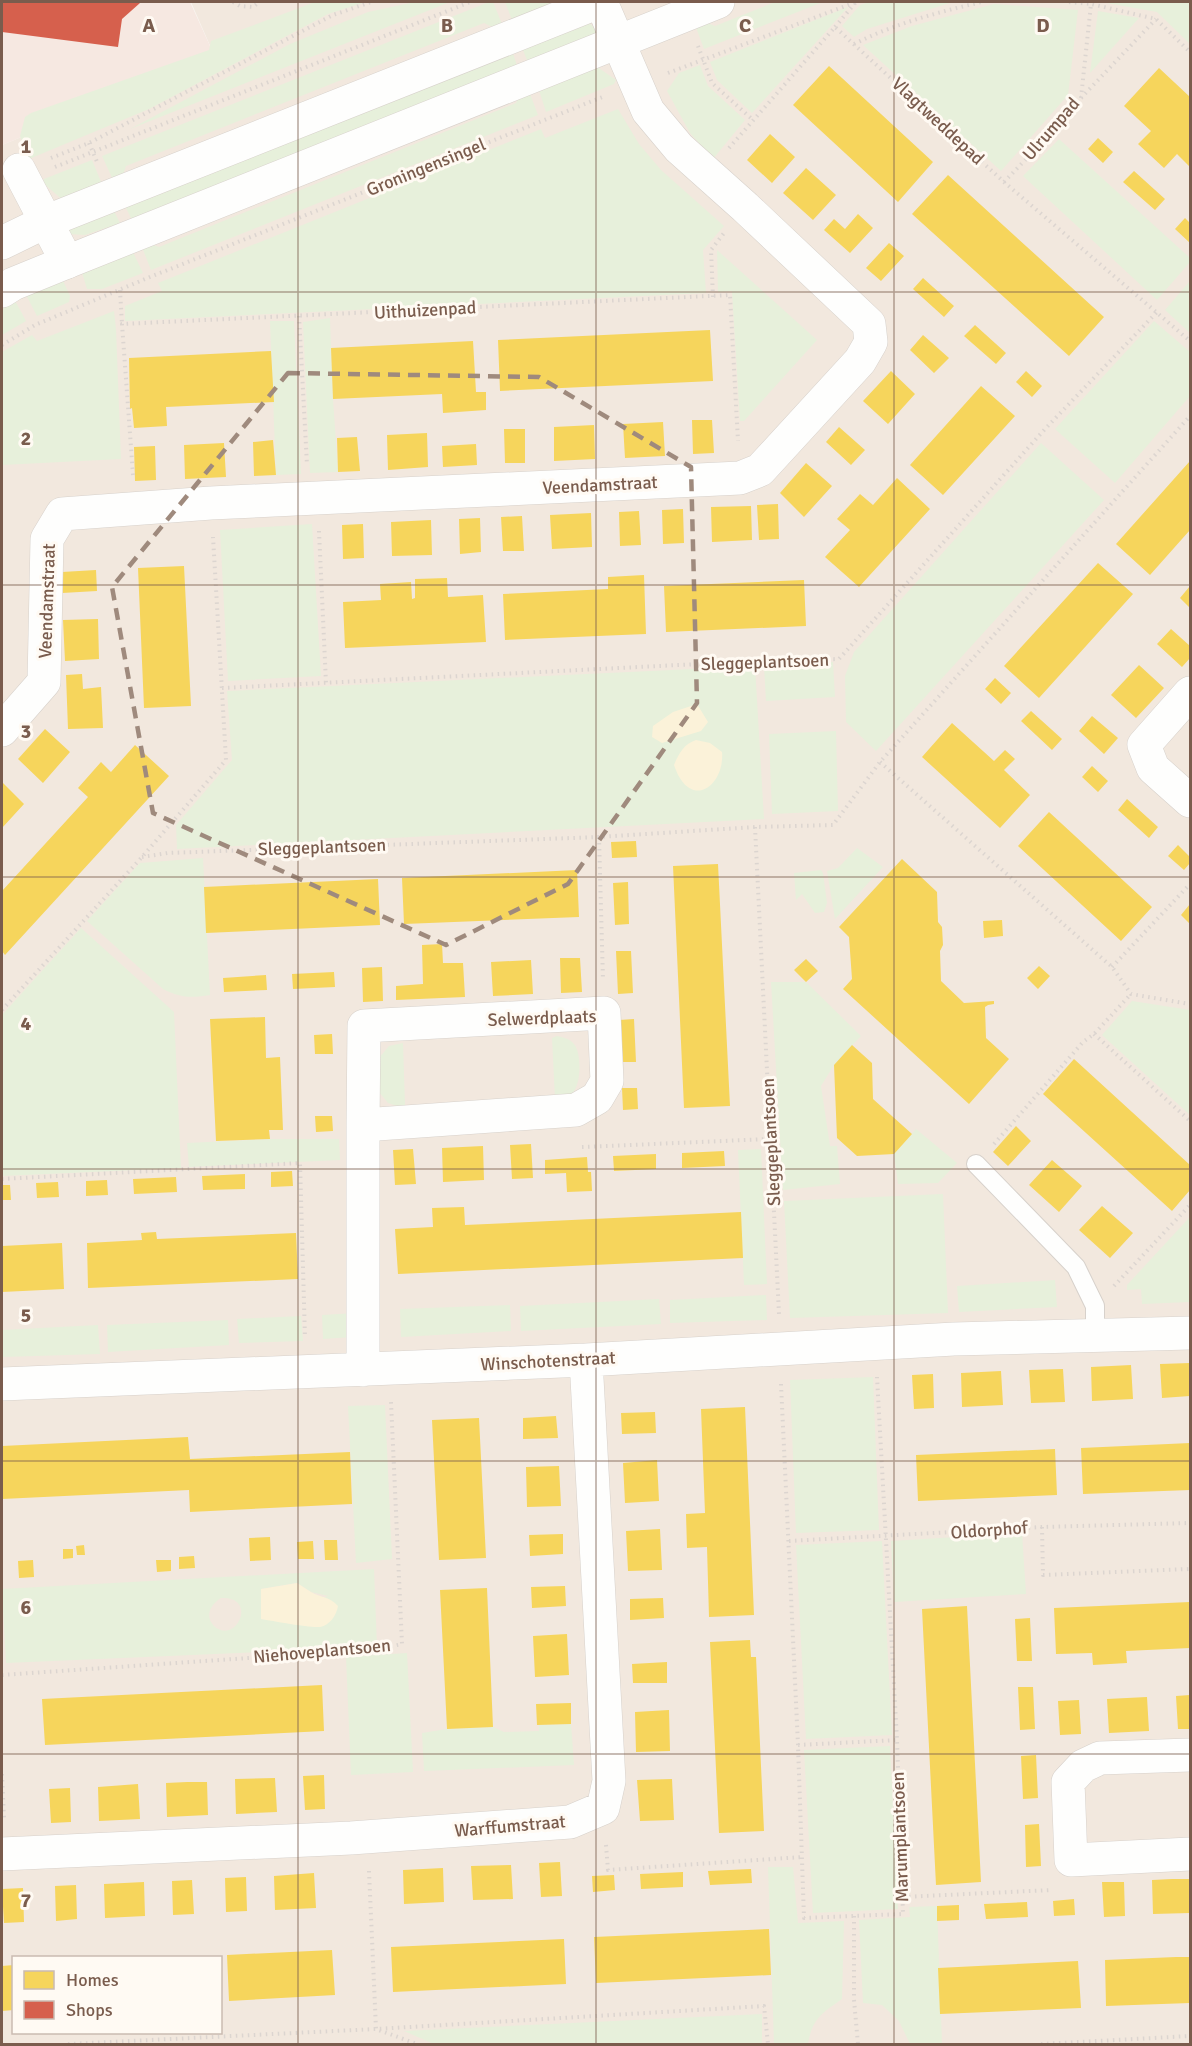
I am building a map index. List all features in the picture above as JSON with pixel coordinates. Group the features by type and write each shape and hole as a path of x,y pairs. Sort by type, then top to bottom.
{"street":[{"path":"2,243 45,222 600,2"},
{"name":"Veendamstraat","path":"2,730 44,682 47,539 62,514 211,503 740,477 760,470 860,361 871,342 869,324 746,207 679,148 648,111 600,2"},
{"path":"2,291 13,284 67,262 718,2"},
{"path":"21,175 67,262"},
{"path":"1191,693 1144,745 1153,768 1191,801"},
{"name":"Selwerdplaats","path":"376,1369 363,1125 363,1026 604,1013 607,1081 597,1098 576,1110"},
{"path":"363,1125 576,1110"},
{"name":"Winschotenstraat","path":"2,1384 586,1360 875,1343 1095,1320 1191,1333"},
{"path":"586,1360 609,1781 603,1808"},
{"path":"1191,1755 1100,1758 1083,1766 1068,1782 1071,1860 1191,1854"},
{"name":"Warffumstraat","path":"4,1854 367,1837 570,1822 603,1808"}],"lane":[{"path":"976,1164 1076,1267 1095,1320"}],"path":[{"path":"233,2 240,6 253,7 259,2"},
{"path":"21,175 89,143 333,15 371,2"},
{"path":"21,175 470,2"},
{"path":"706,173 856,2"},
{"name":"Groningensingel","path":"2,345 35,326 120,290 636,84 856,2"},
{"path":"854,44 880,31 940,12 982,2"},
{"path":"1069,2 1091,3 1155,19 1191,52"},
{"name":"Ulrumpad","path":"1004,182 1056,128 1081,98 1091,3"},
{"path":"686,14 712,83 753,120"},
{"path":"1081,98 1155,19"},
{"name":"Vlagtweddepad","path":"835,27 1004,182 1191,341"},
{"path":"740,477 729,295 713,297 711,250 746,207"},
{"path":"120,290 135,508"},
{"name":"Uithuizenpad","path":"122,324 713,297"},
{"name":"Sleggeplantsoen","path":"222,688 838,659 1045,429 1157,312"},
{"path":"299,315 326,683"},
{"name":"Sleggeplantsoen","path":"142,857 168,853 599,837 755,827 833,825 880,762 1191,416"},
{"path":"2,1010 142,857 226,760 211,503"},
{"path":"880,762 1112,967 1131,994 1191,1004"},
{"name":"Sleggeplantsoen","path":"755,827 779,1289 780,1348"},
{"path":"599,837 604,1013"},
{"path":"1112,967 1191,884"},
{"path":"976,1164 1083,1042 1094,1034 1131,994"},
{"path":"1094,1034 1191,1121"},
{"path":"576,1110 578,1147 770,1139"},
{"path":"2,1179 300,1163 306,1372"},
{"path":"1095,1320 1191,1205"},
{"name":"Marumplantsoen","path":"780,1348 804,1918 903,1914 897,1740 875,1343"},
{"name":"Niehoveplantsoen","path":"2,1675 379,1649 402,1644 376,1369"},
{"name":"Oldorphof","path":"789,1541 1042,1527 1191,1523"},
{"path":"1042,1527 1043,1575 1191,1569"},
{"path":"798,1745 897,1740"},
{"path":"2,1774 4,1854"},
{"path":"603,1808 608,1870 802,1857"},
{"path":"367,1837 376,2029"},
{"path":"903,1897 1074,1889 1071,1860"},
{"path":"854,1916 854,2000 858,2044"},
{"path":"68,2044 146,2043 764,2006 768,2044"},
{"path":"376,2029 417,2044"},
{"path":"1041,2044 1191,2036"}],"highlighted area":[{"path":"288,373 539,377 691,467 697,703 568,884 446,945 153,813 112,587"}],"shaded area":[{"path":"2,2 190,2 215,57 2,145"},
{"path":"191,2 1190,2 1190,2044 2,2044 2,145 215,57"}],"green space":[{"path":"315,2 366,2 328,14 149,109 29,159 20,136 25,117 31,113 209,50 211,41"},
{"path":"415,2 450,2 130,129 290,44 368,12"},
{"path":"493,2 504,29 501,31 484,23 126,166 120,184 115,184 102,156"},
{"path":"505,2 563,2 514,25"},
{"path":"775,2 823,2 704,49 694,22 697,19 715,26"},
{"path":"869,2 953,2 867,29 854,37 842,26 860,5"},
{"path":"1101,2 1190,2 1190,44 1157,12"},
{"path":"994,4 1078,10 1068,95 1001,171 863,45 912,26"},
{"path":"848,7 752,113 717,80 710,62"},
{"path":"1098,11 1139,18 1090,73"},
{"path":"589,23 596,29 596,34 529,65 521,45 569,32"},
{"path":"511,47 518,69 132,220 123,202"},
{"path":"593,64 616,80 614,84 546,112 537,84"},
{"path":"700,65 708,86 745,120 713,159 690,133 667,91 679,73"},
{"path":"527,86 538,115 151,270 140,242 159,247 516,103 524,87"},
{"path":"618,109 639,144 661,170 724,226 703,250 706,293 125,321 125,306 162,291 158,283 541,129 545,138"},
{"path":"1059,139 1190,258 1190,262 1157,300 1023,176"},
{"path":"92,160 104,189 64,201 43,183 44,179"},
{"path":"112,207 120,223 85,235 68,234 68,224"},
{"path":"130,246 143,273 102,289 87,289 80,266"},
{"path":"717,250 817,340 744,421 740,421 732,291 718,292"},
{"path":"60,274 70,296 69,302 37,316 23,289"},
{"path":"1190,281 1190,333 1165,310"},
{"path":"12,295 26,321 2,335 5,303"},
{"path":"114,311 121,459 2,465 2,352 32,335 37,341"},
{"path":"330,318 338,472 310,473 303,322"},
{"path":"270,321 294,321 301,474 276,475"},
{"path":"1154,321 1190,352 1190,396 1115,483 1055,429"},
{"path":"1041,443 1104,500 876,751 846,722 845,676 854,652"},
{"path":"312,524 321,676 228,681 220,530"},
{"path":"833,662 835,697 766,701 764,666"},
{"path":"755,666 764,819 177,849 176,825 232,760 227,691"},
{"path":"836,731 838,811 772,814 769,734"},
{"path":"857,848 883,867 835,919 827,871 838,868"},
{"path":"203,858 210,995 197,997 175,994 163,989 87,921 140,863"},
{"path":"821,870 827,903 824,912 815,913 802,894 796,900 794,873"},
{"path":"81,928 174,1012 181,1168 2,1176 2,1015"},
{"path":"771,982 806,982 861,1036 834,1065 821,1086 830,1146 837,1146 840,1184 783,1190"},
{"path":"1132,1001 1190,1010 1190,1115 1102,1035"},
{"path":"557,1036 566,1038 574,1044 577,1049 579,1071 573,1092 568,1097 555,1099 552,1038"},
{"path":"403,1043 405,1105 400,1107 388,1103 379,1092 379,1058 389,1046"},
{"path":"916,1129 957,1163 938,1183 898,1184 894,1154"},
{"path":"270,1139 339,1139 340,1160 189,1167 187,1143"},
{"path":"761,1149 767,1284 744,1285 738,1150"},
{"path":"943,1194 948,1313 790,1318 784,1201"},
{"path":"1189,1218 1190,1302 1142,1304 1141,1289 1127,1290 1127,1285"},
{"path":"1055,1280 1057,1307 959,1312 957,1286"},
{"path":"766,1295 767,1320 670,1323 670,1300"},
{"path":"659,1299 661,1324 521,1331 520,1306"},
{"path":"510,1305 511,1331 401,1337 400,1309"},
{"path":"356,1313 353,1337 323,1339 322,1315"},
{"path":"301,1316 303,1341 239,1343 237,1319"},
{"path":"228,1320 229,1345 108,1352 107,1325"},
{"path":"98,1325 100,1354 2,1357 2,1330"},
{"path":"873,1377 879,1530 796,1533 790,1380"},
{"path":"385,1405 392,1559 356,1563 348,1406"},
{"path":"1022,1533 1026,1594 894,1602 891,1541"},
{"path":"882,1541 892,1735 806,1739 796,1545"},
{"path":"374,1569 377,1647 6,1663 2,1589","holes":["297,1583 311,1592 328,1596 261,1619 261,1589","221,1598 233,1599 239,1604 241,1611 240,1619 230,1630 222,1630 214,1626 209,1618 210,1610"]},
{"path":"407,1653 413,1772 351,1775 346,1657"},
{"path":"571,1724 574,1765 424,1771 422,1733 447,1729 493,1727 504,1732 539,1731 539,1725"},
{"path":"890,1746 898,1909 813,1913 804,1750"},
{"path":"768,1867 793,1867 798,1923 844,1921 842,1999 815,2022 808,2044 774,2044"},
{"path":"937,1906 942,2043 910,2044 899,2021 882,2005 863,2003 859,1920 910,1917 909,1907"},
{"path":"762,2014 762,2044 434,2044 404,2031"}],"sand":[{"path":"697,704 708,722 701,731 662,743 652,737 653,726 673,712"},
{"path":"696,740 710,743 722,752 718,775 705,789 697,791 689,788 681,779 674,765 682,750"},
{"path":"297,1583 331,1600 338,1606 330,1622 324,1626 315,1627 261,1619 261,1589"}],"building: Homes":[{"path":"829,66 933,162 898,202 793,105"},
{"path":"1159,68 1190,97 1190,167 1177,154 1164,168 1138,144 1151,131 1124,106"},
{"path":"770,134 795,157 772,183 747,160"},
{"path":"1098,138 1113,152 1103,163 1088,149"},
{"path":"806,168 836,195 813,220 783,193"},
{"path":"1134,171 1165,199 1155,210 1123,182"},
{"path":"948,175 1104,317 1069,356 912,214"},
{"path":"858,214 873,228 850,253 824,230 834,219 845,229"},
{"path":"1185,218 1190,223 1190,243 1175,229"},
{"path":"889,243 904,256 881,281 866,268"},
{"path":"923,278 954,306 944,317 913,289"},
{"path":"975,325 1006,353 996,364 964,336"},
{"path":"710,330 713,381 500,391 498,340"},
{"path":"923,335 949,358 934,373 910,350"},
{"path":"473,341 476,392 486,392 486,410 443,413 442,394 333,399 331,348"},
{"path":"271,351 274,402 166,407 167,426 134,428 132,408 130,409 129,358"},
{"path":"891,371 915,394 888,424 863,401"},
{"path":"1026,371 1042,386 1032,397 1016,382"},
{"path":"981,386 1015,416 943,495 910,465"},
{"path":"692,420 712,420 714,453 693,454"},
{"path":"663,422 665,456 625,458 623,424"},
{"path":"594,425 595,459 554,461 554,427"},
{"path":"839,427 865,450 851,465 826,442"},
{"path":"504,429 525,429 525,463 505,463"},
{"path":"427,433 428,467 388,470 387,435"},
{"path":"357,437 360,471 338,472 337,438"},
{"path":"273,440 276,475 254,476 253,442"},
{"path":"224,443 226,477 185,479 184,445"},
{"path":"476,444 477,465 443,467 442,446"},
{"path":"155,446 156,480 135,481 134,447"},
{"path":"1190,461 1190,530 1150,575 1116,544"},
{"path":"806,463 832,486 804,517 780,493"},
{"path":"897,478 930,509 859,587 825,557 850,530 837,519 860,494 873,505"},
{"path":"778,504 779,539 759,540 757,505"},
{"path":"751,506 752,540 712,542 711,507"},
{"path":"683,509 684,543 663,544 662,510"},
{"path":"639,511 641,545 620,546 619,512"},
{"path":"591,513 592,547 552,549 550,515"},
{"path":"522,516 524,551 503,551 501,517"},
{"path":"480,518 481,552 460,554 459,519"},
{"path":"431,520 432,555 392,556 391,522"},
{"path":"363,524 364,558 343,559 342,525"},
{"path":"1098,563 1133,594 1039,698 1004,666"},
{"path":"184,566 191,706 144,708 138,568"},
{"path":"96,570 97,591 62,593 62,572"},
{"path":"644,575 646,634 505,640 503,594 608,589 608,577"},
{"path":"447,578 448,597 483,595 486,642 345,648 343,602 381,600 380,584 411,582 412,599 415,598 415,579"},
{"path":"804,580 806,626 666,632 664,586"},
{"path":"1190,586 1190,608 1180,598"},
{"path":"98,619 99,659 65,661 63,620"},
{"path":"1171,629 1190,646 1190,658 1182,667 1157,644"},
{"path":"1139,665 1164,688 1136,718 1111,695"},
{"path":"82,674 83,689 101,687 103,728 68,729 66,675"},
{"path":"995,678 1011,693 1001,704 985,689"},
{"path":"1031,711 1062,739 1052,750 1021,721"},
{"path":"1092,716 1118,738 1104,754 1079,731"},
{"path":"952,723 994,761 1005,750 1015,759 1004,770 1030,795 1000,828 922,757"},
{"path":"45,729 70,752 43,783 18,759"},
{"path":"135,745 169,776 5,955 2,951 2,891 88,797 78,788 101,762 111,772"},
{"path":"1092,766 1108,781 1098,792 1082,777"},
{"path":"2,782 24,804 2,828"},
{"path":"1127,799 1158,827 1149,838 1118,810"},
{"path":"1049,812 1152,907 1121,941 1018,846"},
{"path":"636,841 637,857 612,858 611,842"},
{"path":"1178,845 1190,857 1190,863 1184,870 1168,856"},
{"path":"902,859 937,892 938,922 942,927 943,945 940,951 941,981 964,1003 994,1001 994,1004 985,1007 986,1038 1009,1059 969,1104 843,989 852,979 849,937 839,927"},
{"path":"718,864 730,1106 684,1108 673,866"},
{"path":"577,870 579,917 404,924 402,878"},
{"path":"378,879 380,925 206,933 204,887"},
{"path":"628,882 629,924 615,925 613,883"},
{"path":"1190,904 1190,924 1181,915"},
{"path":"1002,920 1003,936 984,938 983,921"},
{"path":"442,944 443,963 463,963 465,997 396,1000 396,986 423,984 422,945"},
{"path":"616,951 631,951 633,993 618,994"},
{"path":"560,958 580,958 582,992 561,993"},
{"path":"806,959 818,971 806,982 794,970"},
{"path":"531,960 533,994 493,996 491,962"},
{"path":"1039,966 1050,976 1038,989 1027,978"},
{"path":"382,967 383,1001 363,1002 362,968"},
{"path":"334,972 335,987 293,989 292,974"},
{"path":"266,975 267,990 224,992 223,978"},
{"path":"265,1017 266,1058 280,1057 283,1130 269,1130 270,1139 216,1141 210,1019"},
{"path":"634,1019 636,1062 621,1062 619,1020"},
{"path":"332,1034 333,1054 315,1054 314,1035"},
{"path":"852,1045 872,1063 873,1099 912,1134 894,1154 857,1156 837,1138 834,1065"},
{"path":"1074,1059 1190,1165 1190,1190 1172,1211 1043,1094"},
{"path":"622,1088 637,1088 638,1109 623,1110"},
{"path":"315,1116 332,1116 333,1131 316,1132"},
{"path":"1016,1126 1031,1141 1008,1166 993,1152"},
{"path":"531,1144 533,1178 512,1179 510,1145"},
{"path":"483,1146 484,1180 443,1182 442,1148"},
{"path":"413,1149 416,1184 395,1185 393,1150"},
{"path":"724,1151 725,1166 682,1168 682,1153"},
{"path":"656,1154 656,1169 614,1171 613,1156"},
{"path":"587,1157 592,1191 567,1192 566,1173 545,1174 545,1160"},
{"path":"1052,1160 1082,1186 1059,1212 1029,1185"},
{"path":"292,1171 293,1186 271,1187 271,1172"},
{"path":"245,1174 245,1189 203,1190 202,1176"},
{"path":"176,1177 177,1192 134,1194 133,1179"},
{"path":"107,1180 108,1195 86,1196 86,1181"},
{"path":"58,1182 59,1197 37,1198 36,1183"},
{"path":"2,1185 10,1185 11,1200 2,1200"},
{"path":"1102,1206 1133,1233 1110,1258 1079,1230"},
{"path":"464,1207 465,1225 741,1212 743,1258 398,1274 395,1229 433,1227 432,1208"},
{"path":"156,1232 157,1239 296,1233 298,1279 88,1288 87,1243 142,1240 141,1233"},
{"path":"62,1243 64,1289 2,1292 2,1246"},
{"path":"1190,1363 1190,1396 1162,1398 1160,1364"},
{"path":"1131,1365 1133,1399 1092,1401 1091,1367"},
{"path":"1063,1369 1065,1402 1031,1403 1029,1370"},
{"path":"1001,1371 1003,1405 962,1407 961,1373"},
{"path":"933,1374 934,1408 914,1409 912,1375"},
{"path":"745,1407 754,1615 709,1617 707,1547 687,1548 686,1514 705,1513 701,1409"},
{"path":"655,1412 656,1433 622,1434 621,1413"},
{"path":"556,1416 558,1438 523,1439 523,1418"},
{"path":"479,1418 486,1558 439,1560 432,1420"},
{"path":"188,1437 190,1459 350,1452 352,1504 190,1512 189,1490 2,1499 2,1446"},
{"path":"1190,1443 1190,1490 1083,1494 1081,1448"},
{"path":"1055,1449 1057,1495 918,1501 916,1455"},
{"path":"657,1460 659,1501 625,1503 623,1463"},
{"path":"559,1466 561,1506 527,1507 526,1467"},
{"path":"660,1529 662,1570 628,1571 626,1531"},
{"path":"563,1534 563,1554 530,1556 529,1535"},
{"path":"270,1537 271,1560 250,1561 249,1538"},
{"path":"324,1540 337,1540 338,1560 325,1560"},
{"path":"313,1541 314,1559 298,1559 297,1542"},
{"path":"84,1545 85,1555 77,1555 76,1546"},
{"path":"63,1549 73,1549 73,1558 63,1559"},
{"path":"194,1556 195,1568 179,1569 179,1557"},
{"path":"33,1560 34,1577 19,1578 18,1561"},
{"path":"156,1560 171,1560 171,1571 157,1572"},
{"path":"565,1586 566,1606 532,1608 531,1587"},
{"path":"487,1588 493,1727 447,1729 440,1590"},
{"path":"663,1598 664,1618 630,1620 630,1599"},
{"path":"1190,1602 1190,1648 1126,1651 1127,1663 1093,1665 1092,1653 1056,1654 1054,1608"},
{"path":"967,1606 981,1882 936,1885 922,1609"},
{"path":"1030,1618 1032,1661 1017,1661 1015,1619"},
{"path":"567,1634 569,1675 535,1677 533,1636"},
{"path":"750,1640 751,1657 756,1657 764,1831 719,1833 710,1642"},
{"path":"667,1662 667,1683 633,1683 632,1664"},
{"path":"322,1685 324,1731 45,1745 42,1699"},
{"path":"1018,1687 1033,1687 1035,1729 1020,1730"},
{"path":"1190,1695 1190,1729 1178,1729 1176,1696"},
{"path":"1147,1697 1149,1731 1109,1733 1107,1699"},
{"path":"1079,1700 1081,1734 1060,1735 1058,1701"},
{"path":"571,1703 571,1724 537,1725 536,1704"},
{"path":"669,1710 670,1751 636,1752 635,1712"},
{"path":"1036,1755 1038,1798 1023,1799 1021,1756"},
{"path":"324,1775 325,1809 305,1810 303,1776"},
{"path":"275,1778 277,1812 236,1814 235,1779"},
{"path":"672,1779 674,1820 640,1821 637,1780"},
{"path":"207,1782 208,1815 167,1817 166,1783"},
{"path":"138,1784 140,1819 99,1821 98,1787"},
{"path":"70,1788 71,1822 51,1823 49,1789"},
{"path":"1039,1824 1041,1866 1026,1867 1025,1825"},
{"path":"560,1862 562,1896 541,1897 539,1863"},
{"path":"511,1865 513,1899 473,1900 471,1866"},
{"path":"443,1868 444,1902 404,1904 403,1870"},
{"path":"751,1869 752,1883 710,1885 708,1871"},
{"path":"683,1872 683,1887 641,1889 640,1874"},
{"path":"314,1873 316,1908 275,1910 274,1876"},
{"path":"614,1875 615,1890 593,1892 592,1876"},
{"path":"246,1877 247,1911 226,1912 225,1878"},
{"path":"1190,1879 1190,1913 1153,1914 1152,1880"},
{"path":"192,1880 194,1914 173,1915 172,1881"},
{"path":"144,1882 145,1916 105,1918 104,1884"},
{"path":"1102,1882 1124,1882 1125,1916 1104,1917"},
{"path":"76,1885 77,1919 56,1921 55,1886"},
{"path":"23,1888 24,1922 4,1923 2,1889"},
{"path":"1074,1899 1075,1915 1054,1916 1053,1901"},
{"path":"1027,1902 1028,1917 986,1919 984,1904"},
{"path":"959,1905 959,1920 937,1921 937,1906"},
{"path":"769,1929 771,1975 596,1983 594,1937"},
{"path":"564,1939 566,1984 393,1992 391,1947"},
{"path":"332,1950 335,1995 229,2001 227,1955"},
{"path":"1190,1957 1190,2003 1106,2006 1105,1960"},
{"path":"1078,1961 1081,2008 940,2014 938,1968"},
{"path":"12,1965 12,2010 2,2011 2,1966"}],"building: Shops":[{"path":"2,2 140,3 122,19 118,47 2,32"}]}
